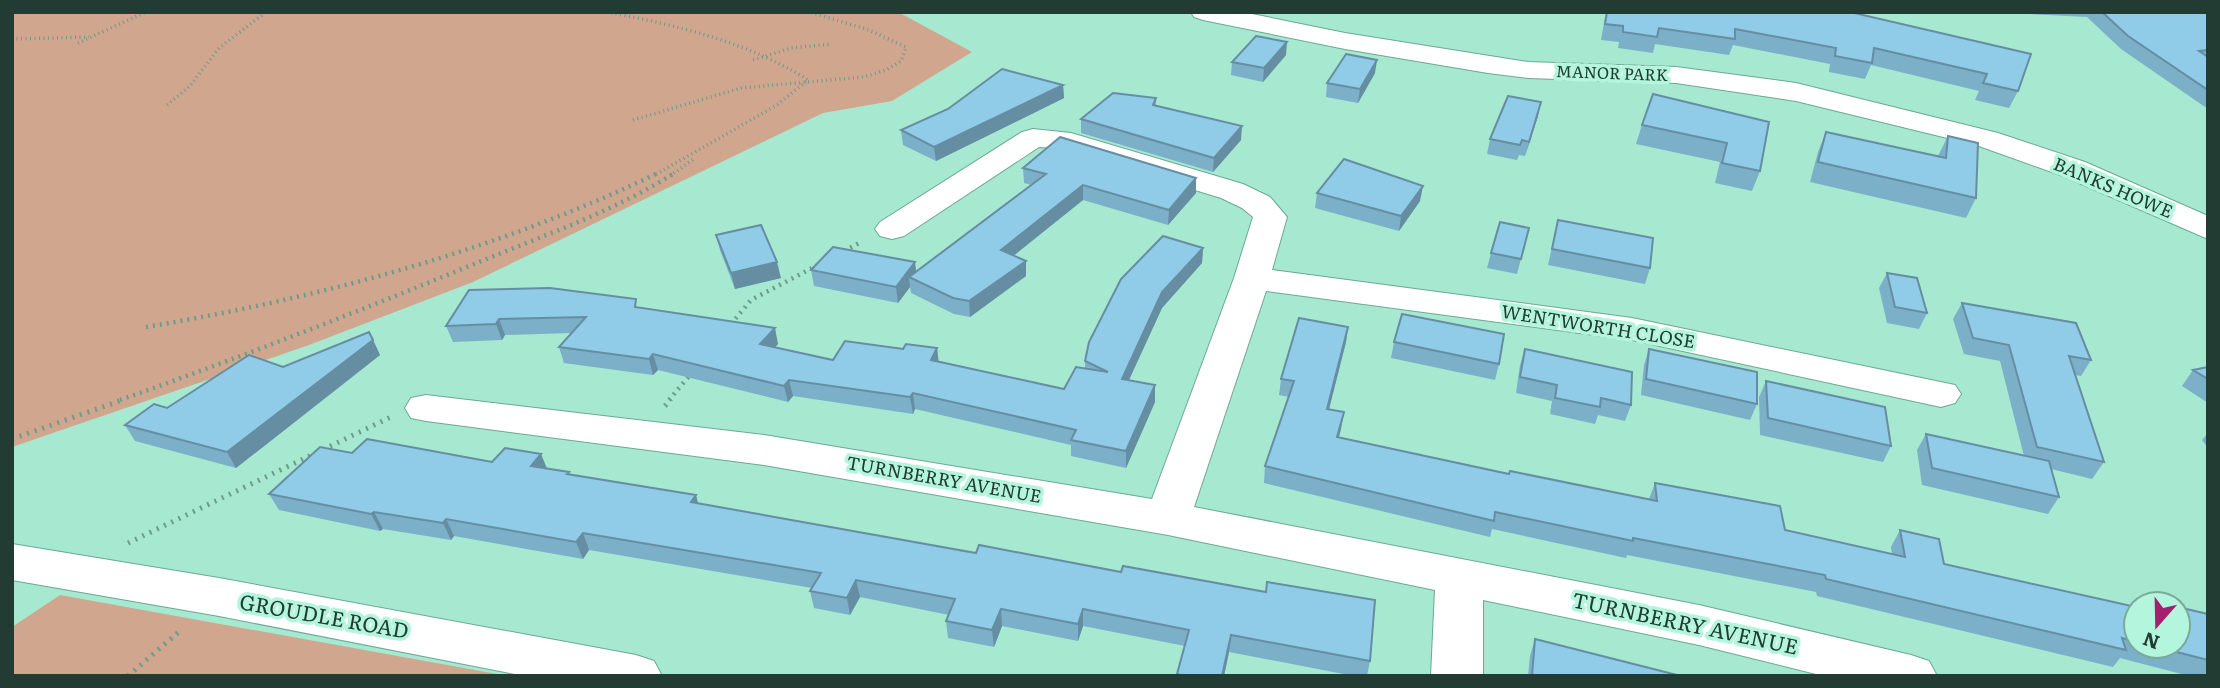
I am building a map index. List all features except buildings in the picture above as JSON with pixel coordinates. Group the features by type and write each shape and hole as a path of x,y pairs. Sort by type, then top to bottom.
{"street":[{"name":"MANOR PARK","path":"1203,12 1345,41 1489,65 1676,75 1796,92 1883,111 2018,149"},
{"path":"891,229 1033,138 1060,139 1232,191 1250,197 1266,209 1270,217 1252,278 1168,518"},
{"name":"BANKS HOWE","path":"2018,149 2074,169 2208,229"},
{"name":"WENTWORTH CLOSE","path":"1252,278 1632,328 1943,393"},
{"name":"TURNBERRY AVENUE","path":"426,408 764,450 1168,518 1699,625 1911,676"},
{"name":"GROUDLE ROAD","path":"12,562 219,597 636,676"},
{"path":"1457,676 1459,575"}],"path":[{"path":"78,43 146,12"},
{"path":"167,105 189,87 219,48 266,12"},
{"path":"607,12 651,21 761,57 799,74 808,80 806,83"},
{"path":"633,120 745,87 863,77 901,65 907,56 906,47 890,38 810,12"},
{"path":"12,38 89,37"},
{"path":"752,60 791,48 832,44"},
{"path":"12,439 367,310 608,209 672,176 707,148 806,83"},
{"path":"146,327 227,314 496,240 588,206 707,148"},
{"path":"836,255 891,229"},
{"path":"725,331 751,300 824,261"},
{"path":"640,436 691,373"},
{"path":"71,572 380,421 426,408"},
{"path":"128,676 219,597"}],"shaded area":[{"path":"12,12 898,12 972,52 892,101 823,113 473,282 309,345 12,447"},
{"path":"60,595 508,676 12,676 12,627"}]}
